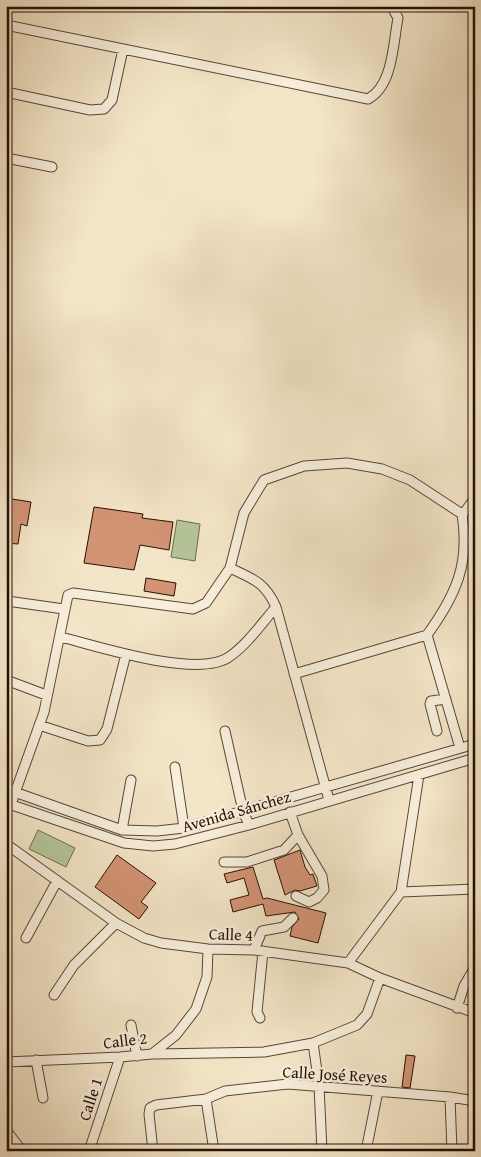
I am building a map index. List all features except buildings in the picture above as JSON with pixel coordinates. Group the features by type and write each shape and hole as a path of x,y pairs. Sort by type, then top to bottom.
{"street":[{"path":"6,25 368,99 377,94 385,82 398,18 393,9 388,6"},
{"path":"6,92 90,110 104,109 112,100 123,49"},
{"path":"6,158 52,167"},
{"path":"8,803 11,791 40,725 61,637 64,609 68,595 72,593 193,609 206,603 230,568 244,513 264,480 304,466 347,464 382,469 410,480 463,514 475,511"},
{"path":"294,674 427,635 444,612 457,584 466,550 463,514 475,498"},
{"path":"230,568 260,582 270,593 276,607 329,800"},
{"path":"7,602 64,609"},
{"path":"61,637 126,654 179,663 208,664 228,658 276,607"},
{"path":"427,635 460,748"},
{"path":"40,725 88,741 100,740 107,729 126,654"},
{"path":"6,680 46,695"},
{"path":"437,731 430,704 431,701 446,699"},
{"path":"225,731 243,811 249,825"},
{"name":"Avenida Sánchez","path":"11,791 122,830 157,831 184,828 475,744"},
{"name":"Avenida Sánchez","path":"8,803 105,838 136,845 175,844 249,825 475,758"},
{"path":"175,768 184,828"},
{"path":"348,963 401,892 419,775"},
{"path":"122,830 131,780"},
{"path":"290,812 298,835 322,876 324,890 317,898 309,902 296,896"},
{"path":"224,862 247,862 284,850 298,835"},
{"name":"Calle 4","path":"6,844 116,923 144,938 161,943 208,949 258,950 348,963 380,978 457,1008 475,1013"},
{"path":"26,938 57,882"},
{"path":"401,892 475,889"},
{"path":"260,1018 257,1012 258,950 262,931 284,927 292,918"},
{"path":"54,995 74,965 116,923"},
{"name":"Calle 2","path":"6,1062 152,1054 176,1035 196,1008 207,977 208,949"},
{"path":"457,1008 464,986 475,967"},
{"path":"152,1054 264,1052 313,1043 357,1025 366,1014 380,978"},
{"path":"130,1025 137,1056"},
{"path":"313,1043 319,1085 322,1151"},
{"name":"Calle 1","path":"89,1151 120,1057"},
{"path":"36,1060 43,1098"},
{"name":"Calle José Reyes","path":"153,1151 148,1114 150,1108 156,1105 206,1099 225,1091 288,1084 319,1085 450,1096 475,1100"},
{"path":"366,1151 378,1091"},
{"path":"450,1096 452,1151"},
{"path":"206,1099 214,1151"},
{"path":"6,1130 22,1151"}],"green space":[{"path":"177,520 200,524 195,561 171,557"},
{"path":"38,830 75,848 66,867 29,849"}]}
